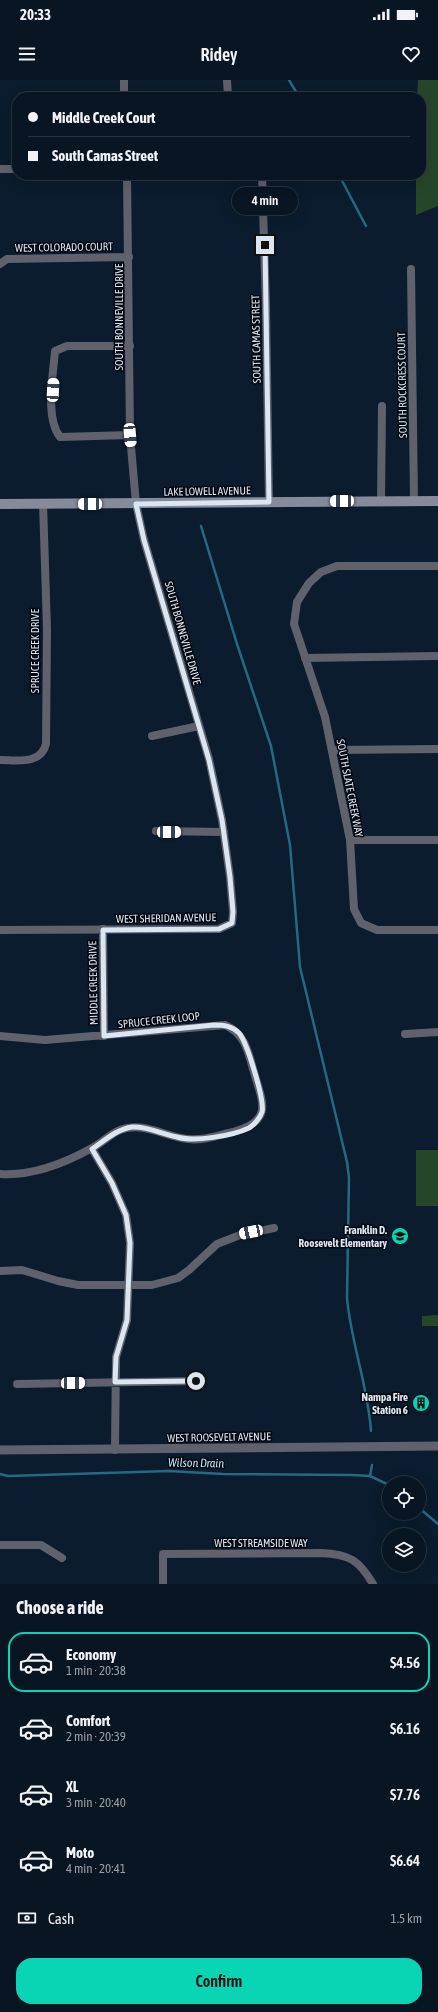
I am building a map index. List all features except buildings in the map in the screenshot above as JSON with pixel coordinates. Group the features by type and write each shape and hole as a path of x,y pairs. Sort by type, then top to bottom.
{"main road":[{"name":"LAKE LOWELL AVENUE","path":"0,504 438,501"}],"street":[{"path":"124,80 124,92"},
{"path":"227,80 228,92"},
{"path":"0,169 12,169"},
{"name":"SOUTH BONNEVILLE DRIVE","path":"127,180 130,435 136,504 144,540 209,760 224,832"},
{"name":"SOUTH CAMAS STREET","path":"262,180 269,502"},
{"name":"WEST COLORADO COURT","path":"0,264 7,259 129,257"},
{"name":"SOUTH ROCKCRESS COURT","path":"411,269 414,501"},
{"path":"130,346 67,346 55,351 51,415 55,430 60,437 130,435"},
{"path":"381,501 382,406"},
{"name":"SPRUCE CREEK DRIVE","path":"0,760 36,759 44,751 46,744 47,629 43,503"},
{"name":"SOUTH SLATE CREEK WAY","path":"438,566 337,566 321,572 309,583 297,602 294,624 299,643 325,717 332,750 350,840 354,909 361,923 377,930 438,930"},
{"path":"305,658 438,656"},
{"path":"152,736 199,726"},
{"path":"332,750 438,749"},
{"path":"156,832 224,832"},
{"name":"WEST SHERIDAN AVENUE","path":"103,930 219,929 232,923 233,912 230,877 224,832"},
{"path":"350,840 438,840"},
{"path":"0,930 103,930"},
{"name":"MIDDLE CREEK DRIVE","path":"103,930 104,1036"},
{"name":"SPRUCE CREEK LOOP","path":"0,1036 45,1040 225,1025 234,1029 240,1034 250,1057 262,1103 262,1112 258,1121 249,1128 213,1137 190,1140 147,1128 133,1127 120,1131 92,1149 36,1172 0,1174"},
{"path":"405,1034 438,1032"},
{"path":"92,1149 112,1183 126,1215 130,1243 130,1286 127,1320 116,1357 114,1450"},
{"path":"0,1271 22,1270 58,1281 78,1285 152,1285 178,1278 217,1244 240,1235 274,1228"},
{"path":"17,1384 196,1381"},
{"name":"WEST ROOSEVELT AVENUE","path":"0,1450 438,1446"},
{"path":"0,1545 41,1545 62,1558"},
{"name":"WEST STREAMSIDE WAY","path":"163,1584 163,1554 333,1554 347,1557 358,1563 364,1568 373,1584"}],"green space":[{"path":"418,80 438,80 438,206 416,215 416,180 426,180 426,92 417,92"},
{"path":"416,1150 438,1150 438,1206 416,1206"},
{"path":"438,1315 438,1326 422,1326 422,1316"}],"waterway":[{"path":"289,80 296,92"},
{"path":"342,180 366,226"},
{"path":"201,526 237,644 271,746 290,845 300,967 347,1162 349,1178 347,1298 352,1331 367,1398 371,1431"},
{"path":"370,1476 372,1465"},
{"name":"Wilson Drain","path":"0,1474 8,1476 169,1471 223,1474 353,1475 370,1476 382,1482"},
{"name":"Wilson Drain","path":"426,1514 438,1524"}],"place":[{"name":"Franklin D. Roosevelt Elementary","path":"400,1236"},
{"name":"Nampa Fire Station 6","path":"421,1403"}],"route":[{"path":"196,1381 115,1382 116,1357 127,1320 130,1286 130,1243 126,1215 112,1183 92,1149 120,1131 133,1127 147,1128 177,1138 190,1140 213,1137 249,1128 258,1121 262,1112 262,1103 250,1057 240,1034 234,1029 225,1025 104,1036 103,930 219,929 229,926 232,923 233,912 230,877 222,820 209,760 144,540 136,504 269,502 265,245"}]}
